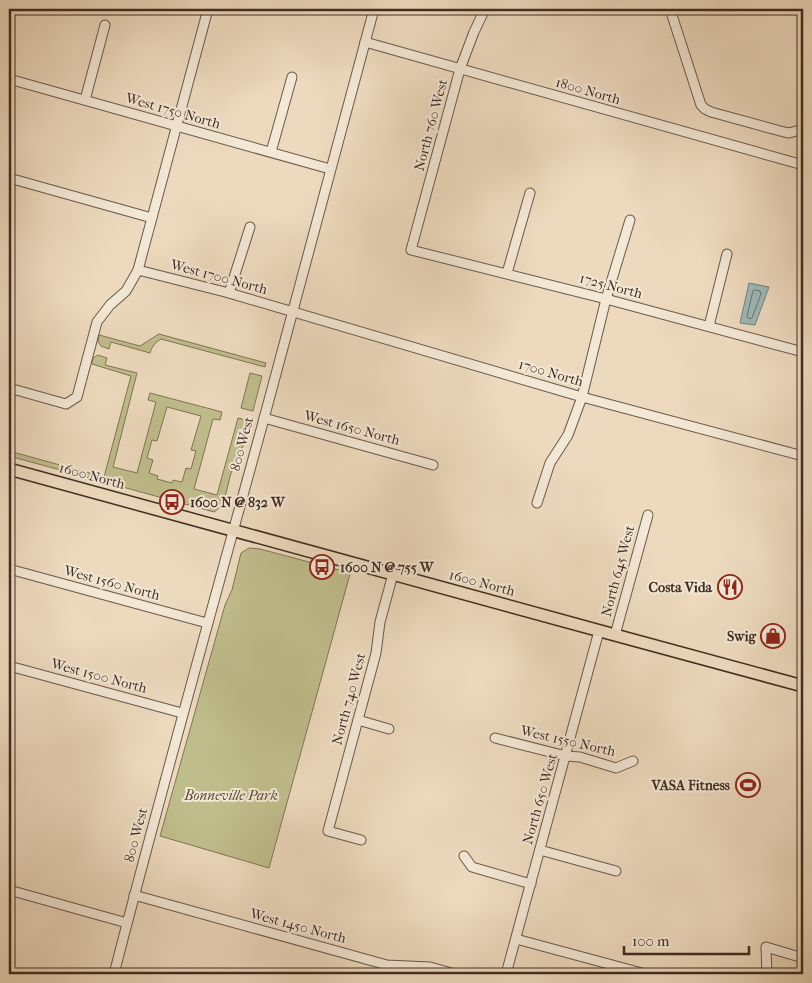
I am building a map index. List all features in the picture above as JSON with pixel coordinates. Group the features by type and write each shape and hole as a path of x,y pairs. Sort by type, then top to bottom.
{"main road":[{"name":"1600 North","path":"9,469 803,686"}],"street":[{"path":"9,388 66,404 76,397 97,322 110,305 126,291 138,270 208,9"},
{"name":"800 West","path":"114,974 182,713 374,9"},
{"name":"North 760 West","path":"411,250 460,69 485,9"},
{"path":"670,9 701,105 705,109 784,132 789,133 803,129"},
{"path":"734,9 763,9"},
{"path":"85,100 105,25"},
{"name":"1800 North","path":"365,42 803,165"},
{"path":"271,152 292,76"},
{"name":"West 1750 North","path":"9,79 330,169"},
{"path":"9,178 152,218"},
{"path":"507,273 530,193"},
{"path":"537,504 550,463 568,435 582,396 606,299 630,220"},
{"path":"229,294 250,227"},
{"name":"1725 North","path":"411,250 507,273 803,352"},
{"path":"709,326 727,254"},
{"name":"West 1700 North","path":"138,270 292,312"},
{"name":"1700 North","path":"292,312 582,396 803,456"},
{"name":"West 1650 North","path":"264,418 433,465"},
{"name":"North 645 West","path":"615,635 648,515"},
{"name":"West 1560 North","path":"9,569 207,623"},
{"name":"North 740 West","path":"361,840 328,831 376,653 380,622 393,574"},
{"name":"North 650 West","path":"506,974 599,631"},
{"name":"West 1500 North","path":"9,666 182,713"},
{"path":"358,720 389,729"},
{"name":"West 1550 North","path":"496,738 566,756 580,757 616,768 633,761"},
{"path":"540,850 616,871"},
{"path":"464,856 472,867 531,884"},
{"path":"9,890 127,923"},
{"name":"West 1450 North","path":"134,895 387,965 430,967 455,974"},
{"path":"516,939 642,973"},
{"path":"767,974 766,947 803,958"}],"green space":[{"path":"159,334 266,363 265,367 161,339 154,345 150,353 111,342 109,349 101,346 98,342 99,335 140,346"},
{"path":"98,355 107,358 105,365 137,373 113,467 137,473 156,402 148,400 150,393 222,412 220,420 213,419 194,489 217,495 238,418 250,421 241,453 231,473 223,505 214,512 9,456 9,451 104,477 131,376 92,364 93,358","holes":["167,407 201,416 191,450 196,451 191,469 186,468 182,482 173,480 172,483 157,479 158,476 149,473 153,460 147,458 152,440 157,441"]},
{"path":"250,373 262,376 253,411 241,408"},
{"name":"Bonneville Park","path":"249,548 260,549 350,574 269,868 160,836 225,605 232,590 241,553"}],"water":[{"path":"749,283 769,287 755,325 740,323"}],"place":[{"name":"1600 N @ 832 W","path":"172,502"},
{"name":"1600 N @ 755 W","path":"322,567"},
{"name":"Costa Vida","path":"730,587"},
{"name":"Swig","path":"773,636"},
{"name":"VASA Fitness","path":"748,785"}]}
